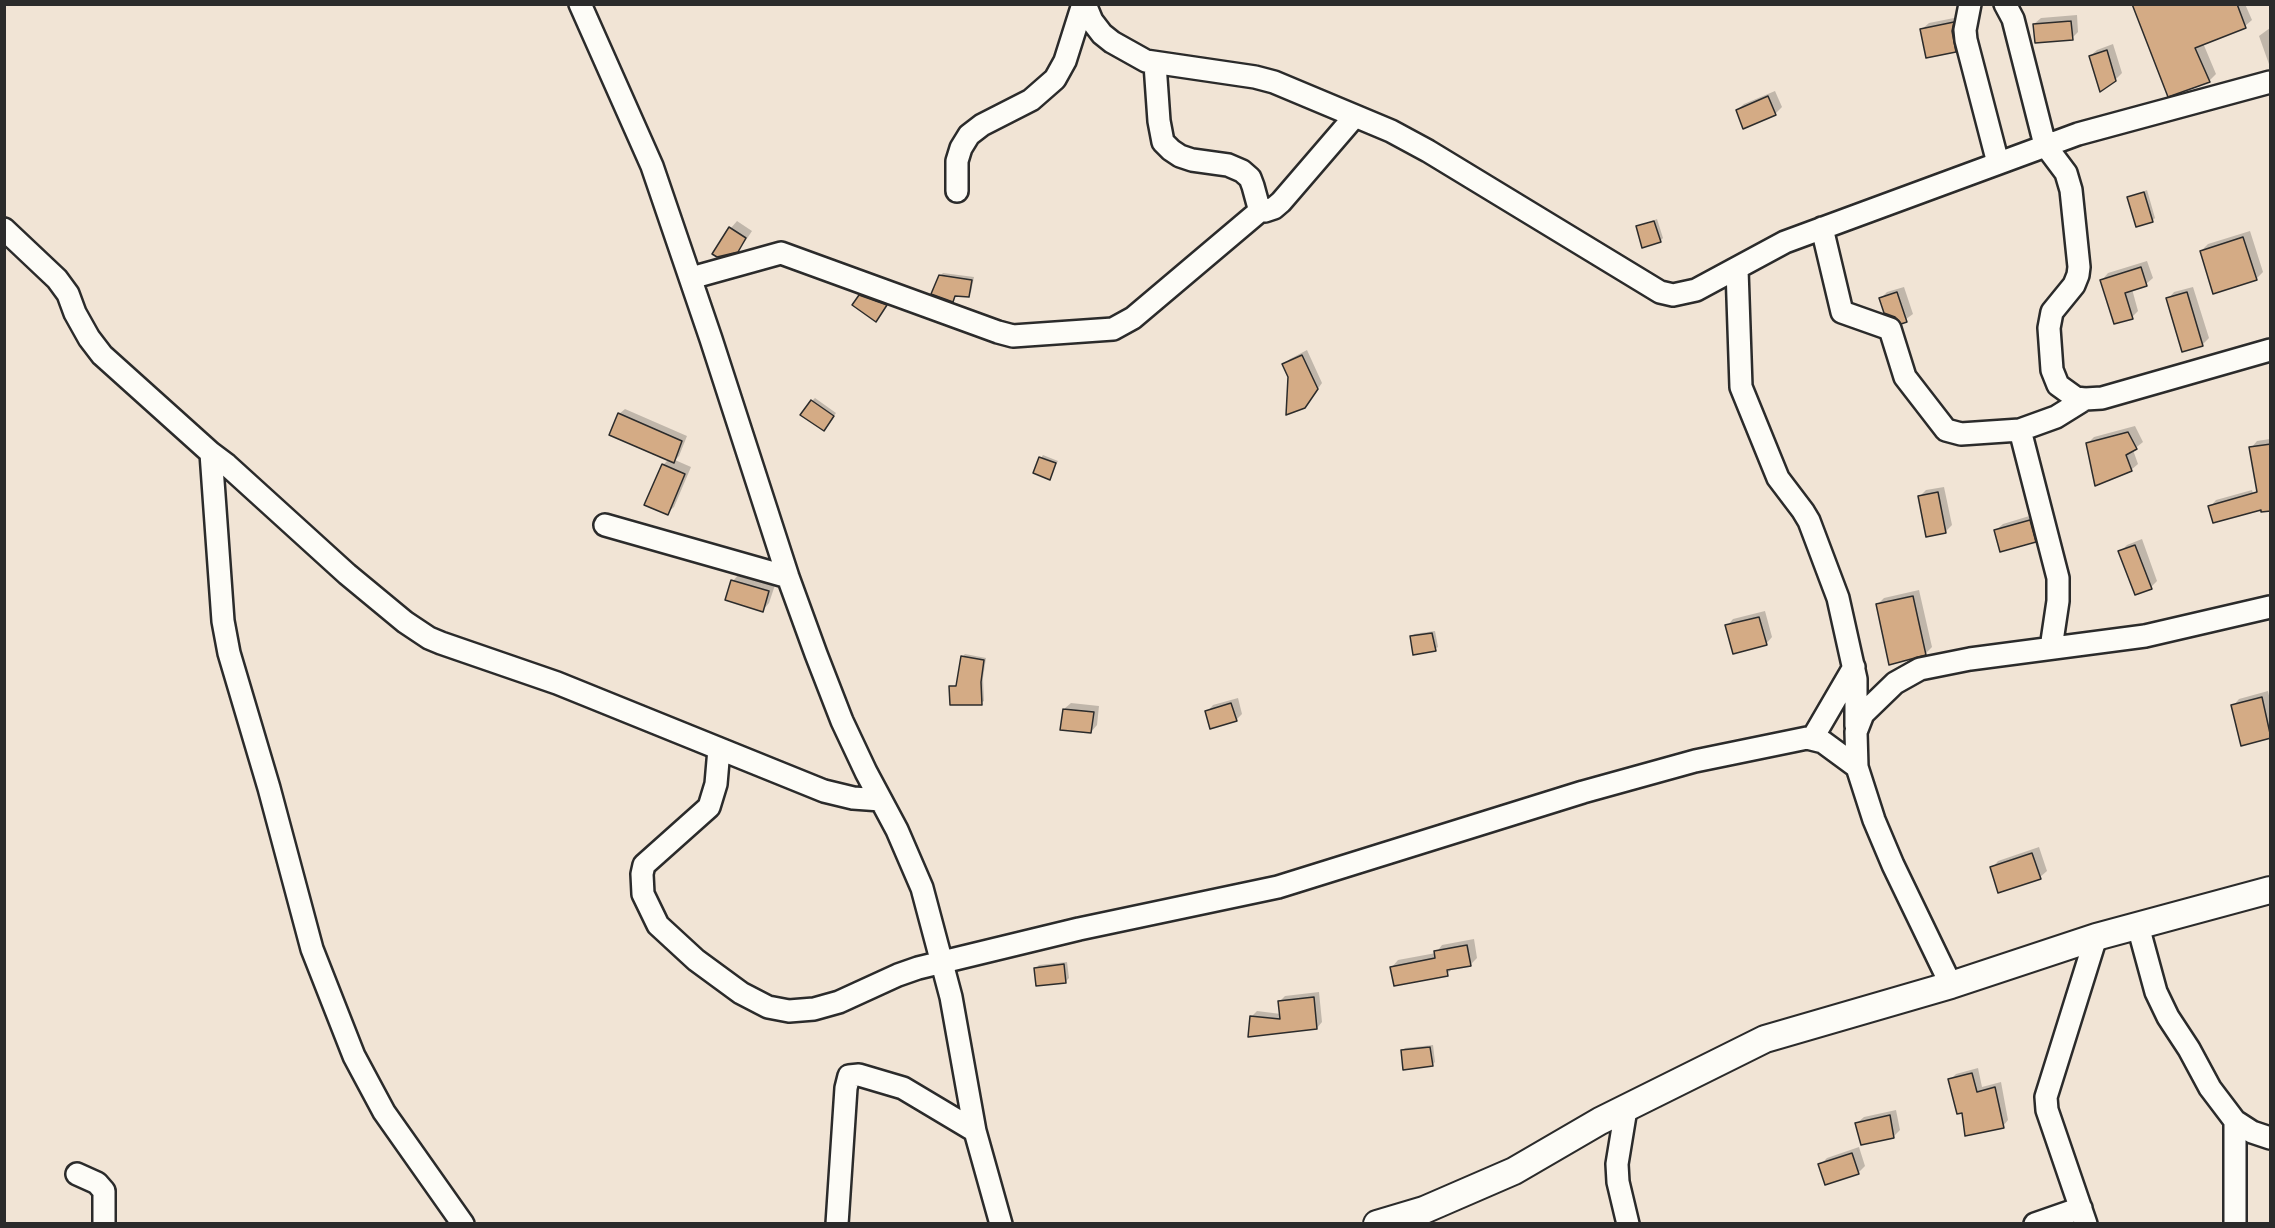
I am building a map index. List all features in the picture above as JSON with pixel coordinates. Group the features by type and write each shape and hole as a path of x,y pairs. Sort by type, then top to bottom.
{"street":[{"path":"580,4 652,166 691,278 788,577 842,721 911,860 922,888 951,997 975,1131 1001,1224"},
{"path":"1084,4 1092,21 1102,34 1146,61 1274,82 1391,131 1660,291 1673,295 1696,290 1785,242 2045,145 2157,111 2271,82"},
{"path":"957,191 957,161 961,148 969,135 982,125 1031,100 1055,79 1065,61 1084,4"},
{"path":"1970,4 1965,30 1966,40 1998,163"},
{"path":"2005,4 2013,19 2045,145 2062,166 2069,180 2079,267 2074,285 2058,303 2050,320 2052,370 2058,386 2068,393 2085,399 2102,398 2269,357"},
{"path":"1155,64 1159,121 1163,142 1171,150 1186,158 1228,165 1242,171 1250,178 1257,205 1265,211 1281,202 1355,116"},
{"path":"691,278 781,253 1013,336 1113,329 1133,318 1262,209"},
{"path":"1822,228 1842,312 1887,326 1890,329 1905,377 1946,430 1961,434 2020,430 2056,417 2085,399"},
{"path":"4,229 57,279 68,294 75,313 89,338 102,355 346,574 405,622 429,638 557,683 824,791 881,800"},
{"path":"1737,269 1741,387 1778,478 1809,521 1838,598 1857,689 1857,767 1874,820 1893,865 1951,985"},
{"path":"2020,430 2058,578 2058,601 2051,648"},
{"path":"211,453 222,609 229,653 269,788 312,949 354,1056 379,1103 463,1224"},
{"path":"605,525 788,577"},
{"path":"1856,732 1863,714 1895,683 1920,669 1970,659 2145,636 2271,607"},
{"path":"1812,739 1854,666"},
{"path":"718,749 716,784 709,807 644,866 643,894 658,925 696,960 741,993 768,1007 789,1011 814,1009 839,1002 918,968 1079,929 1278,887 1583,792 1673,767 1797,739 1812,739 1829,746 1857,767"},
{"path":"1377,1224 1424,1210 1514,1171 1626,1109 1765,1039 1951,985 2096,937 2271,890"},
{"path":"2138,926 2156,992 2210,1088 2235,1121 2252,1132 2271,1138"},
{"path":"2035,1224 2084,1216 2050,1118 2046,1097 2096,937"},
{"path":"837,1224 846,1088 849,1076 859,1075 903,1088 975,1131"},
{"path":"1626,1109 1617,1164 1618,1182 1628,1224"},
{"path":"2235,1121 2235,1224"},
{"path":"77,1174 97,1183 104,1191 105,1224"}],"building":[{"path":"2132,4 2237,4 2246,28 2195,48 2210,82 2168,97"},
{"path":"2071,21 2073,40 2035,43 2033,24"},
{"path":"1954,22 1952,31 1956,52 1926,58 1920,29"},
{"path":"2107,50 2116,81 2100,92 2089,56"},
{"path":"1768,96 1776,115 1743,129 1736,110"},
{"path":"2144,192 2153,222 2136,227 2127,197"},
{"path":"1654,221 1661,242 1642,248 1636,226"},
{"path":"729,227 746,238 738,252 717,257 712,254"},
{"path":"2243,237 2257,280 2213,294 2200,251"},
{"path":"2141,267 2147,286 2125,293 2133,319 2114,324 2100,280"},
{"path":"939,275 972,280 969,297 955,296 953,302 931,294"},
{"path":"1897,292 1907,322 1901,324 1895,317 1884,313 1879,298"},
{"path":"2187,292 2203,346 2182,352 2166,298"},
{"path":"859,295 887,305 876,322 852,305"},
{"path":"1302,355 1318,389 1305,408 1286,415 1288,377 1282,364"},
{"path":"811,400 834,416 824,431 800,415"},
{"path":"618,413 682,441 674,463 609,435"},
{"path":"2128,432 2137,449 2126,455 2132,471 2095,486 2086,443"},
{"path":"2271,444 2271,511 2261,512 2261,510 2213,523 2208,506 2257,492 2249,447"},
{"path":"1039,457 1056,463 1050,480 1033,473"},
{"path":"662,464 685,474 668,515 644,505"},
{"path":"1938,492 1946,533 1926,537 1918,496"},
{"path":"2030,520 2036,542 2000,552 1994,530"},
{"path":"2135,545 2152,589 2135,595 2118,551"},
{"path":"731,580 769,591 763,612 725,600"},
{"path":"1913,596 1926,655 1889,665 1876,604"},
{"path":"1759,617 1767,645 1733,654 1725,625"},
{"path":"1432,633 1436,651 1413,655 1410,636"},
{"path":"961,656 984,660 981,682 982,705 950,705 949,686 956,686"},
{"path":"2262,697 2271,738 2241,746 2231,705"},
{"path":"1231,703 1237,721 1210,729 1205,711"},
{"path":"1063,709 1094,712 1091,733 1060,730"},
{"path":"2032,853 2041,879 1998,893 1990,867"},
{"path":"1467,945 1471,966 1447,970 1448,976 1394,986 1390,967 1435,958 1434,951"},
{"path":"1064,964 1066,983 1036,986 1034,968"},
{"path":"1314,997 1317,1029 1248,1037 1250,1016 1280,1019 1278,1001"},
{"path":"1430,1047 1433,1066 1403,1070 1401,1050"},
{"path":"1972,1073 1977,1092 1995,1087 2004,1128 1965,1136 1962,1113 1957,1114 1948,1079"},
{"path":"1890,1115 1894,1138 1861,1145 1855,1123"},
{"path":"1852,1153 1859,1174 1825,1185 1818,1164"}]}
